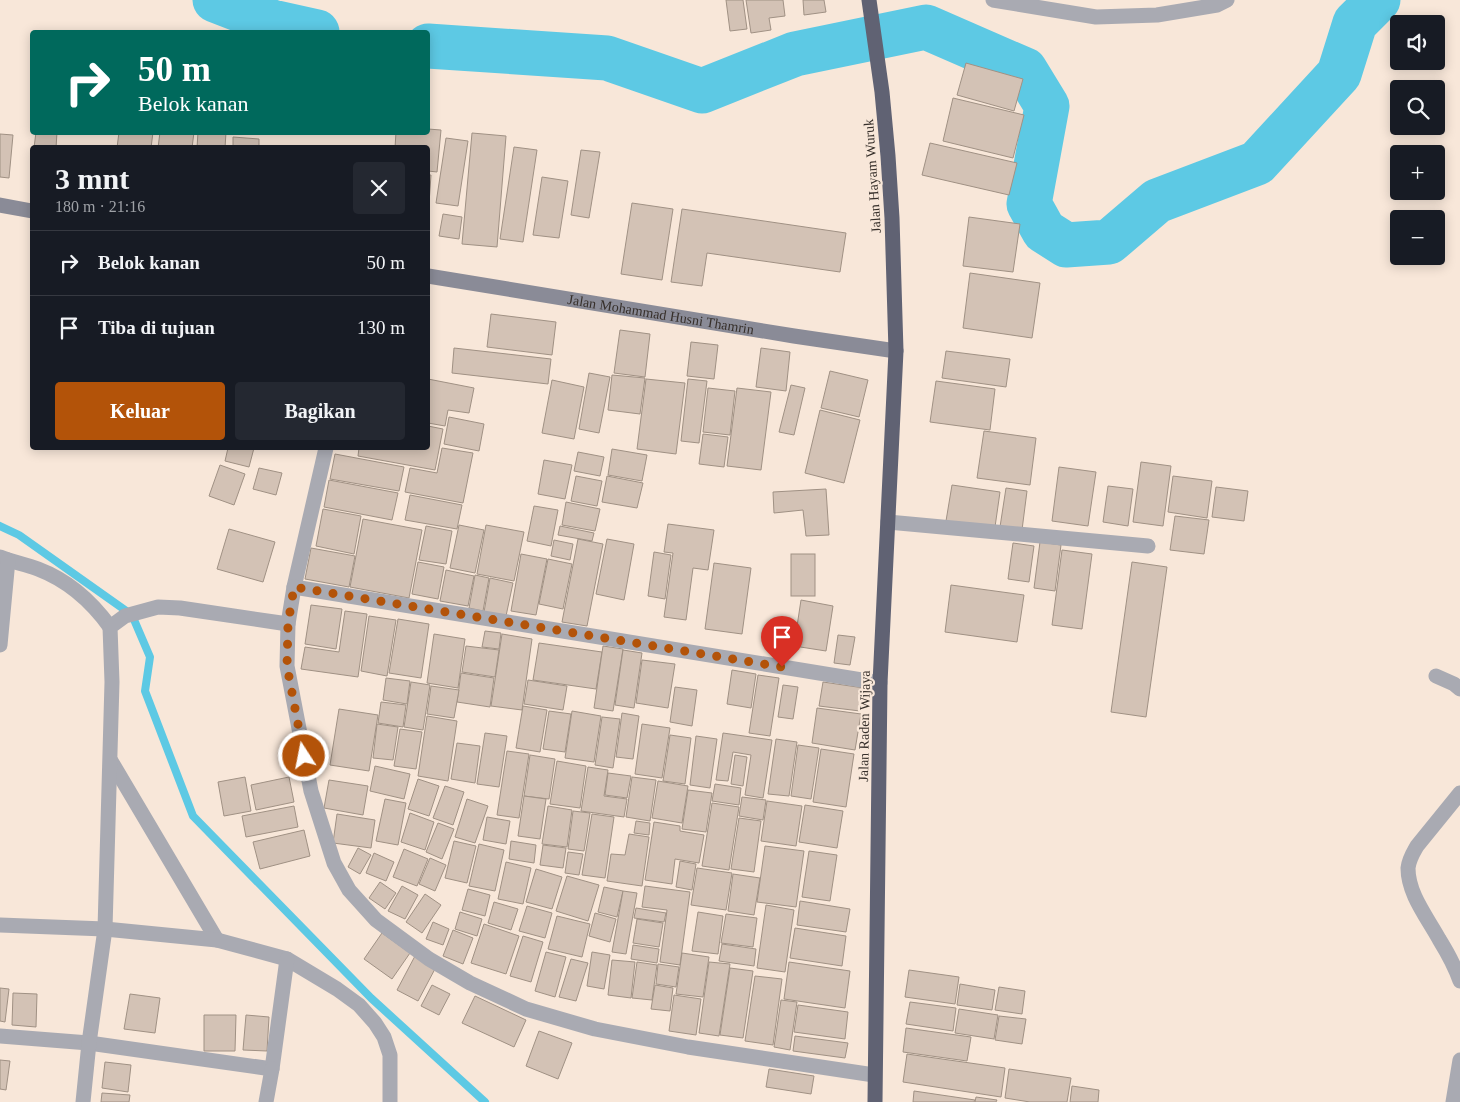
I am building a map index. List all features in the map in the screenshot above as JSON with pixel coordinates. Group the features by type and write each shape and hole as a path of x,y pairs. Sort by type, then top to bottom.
{"highway":[{"name":"Jalan Hayam Wuruk","path":"869,0 882,92 892,218 896,351"},
{"name":"Jalan Raden Wijaya","path":"875,1102 880,683 896,351"}],"street":[{"path":"994,0 1096,17 1157,15 1217,5 1227,0"},
{"path":"0,205 30,211"},
{"name":"Jalan Mohammad Husni Thamrin","path":"430,276 804,338 896,351"},
{"path":"326,450 294,587 288,624 287,666 311,791 334,863 349,890 376,920 430,959 470,983 526,1009 604,1031 688,1047 874,1075"},
{"path":"888,522 1148,546"},
{"path":"0,645 4,558 54,576 88,600 110,627 112,682 105,928 83,1102"},
{"path":"294,587 880,683"},
{"path":"110,627 125,616 150,608 168,607 288,624"},
{"path":"1436,676 1454,684 1460,690"},
{"path":"110,760 217,940"},
{"path":"1460,793 1417,846 1411,855 1408,867 1411,885 1417,902 1440,940 1460,981"},
{"path":"0,925 105,928 217,940 286,959 337,989 359,1005 376,1023 384,1037 390,1055 390,1102"},
{"path":"266,1102 286,959"},
{"path":"0,1036 89,1043 272,1069"},
{"path":"1453,1102 1460,1060"}],"building":[{"path":"726,0 743,0 747,29 730,31"},
{"path":"746,0 783,0 785,16 769,18 771,30 751,33"},
{"path":"803,0 824,0 826,12 804,15"},
{"path":"966,63 1023,79 1014,111 957,95"},
{"path":"953,98 1024,115 1013,158 943,141"},
{"path":"430,129 441,130 437,172 430,171 430,145 395,145 396,135 430,135"},
{"path":"472,133 506,136 497,247 462,244"},
{"path":"0,134 13,135 9,178 0,177"},
{"path":"36,135 57,135 56,145 34,145"},
{"path":"119,135 153,135 151,145 117,145"},
{"path":"160,135 194,135 192,145 158,145"},
{"path":"198,135 226,135 225,145 197,145"},
{"path":"233,137 259,139 259,145 233,145"},
{"path":"446,138 468,141 458,206 436,203"},
{"path":"930,143 1017,163 1009,195 922,175"},
{"path":"514,147 537,150 523,242 500,239"},
{"path":"581,150 600,152 589,218 571,215"},
{"path":"542,177 568,181 559,238 533,235"},
{"path":"632,203 673,209 662,280 621,274"},
{"path":"682,209 846,233 840,272 707,253 702,286 671,282"},
{"path":"443,214 462,217 459,239 439,236"},
{"path":"969,217 1020,224 1013,272 963,266"},
{"path":"970,273 1040,283 1032,338 963,328"},
{"path":"491,314 556,322 552,355 487,347"},
{"path":"620,330 650,334 645,377 614,373"},
{"path":"691,342 718,345 714,379 687,376"},
{"path":"454,348 551,359 548,384 452,373"},
{"path":"761,348 790,352 786,391 756,387"},
{"path":"946,351 1010,359 1006,387 942,378"},
{"path":"830,371 868,380 859,417 821,408"},
{"path":"589,373 610,377 599,433 579,429"},
{"path":"612,375 645,378 640,414 608,410"},
{"path":"430,379 474,388 469,413 448,410 445,426 430,423"},
{"path":"646,379 685,383 676,454 637,449"},
{"path":"688,379 707,381 699,443 681,441"},
{"path":"552,380 584,387 574,439 542,433"},
{"path":"936,381 995,389 990,430 930,422"},
{"path":"791,385 805,388 794,435 779,432"},
{"path":"708,388 735,391 730,435 703,432"},
{"path":"737,388 771,392 761,470 727,466"},
{"path":"820,410 860,420 844,483 805,473"},
{"path":"449,417 484,424 479,451 444,444"},
{"path":"430,426 443,429 435,470 358,456 359,450 430,450"},
{"path":"984,431 1036,438 1030,485 977,478"},
{"path":"703,434 728,437 724,467 699,464"},
{"path":"442,448 473,453 463,503 405,492 410,468 437,473"},
{"path":"612,449 647,455 642,481 608,475"},
{"path":"228,450 253,450 249,467 225,461"},
{"path":"578,452 604,457 600,476 574,471"},
{"path":"335,454 404,467 399,491 330,479"},
{"path":"544,460 572,465 565,499 538,494"},
{"path":"1141,462 1171,466 1163,526 1133,522"},
{"path":"220,465 245,474 234,505 209,496"},
{"path":"1059,467 1096,472 1088,526 1052,521"},
{"path":"259,468 282,473 276,495 253,489"},
{"path":"576,476 602,481 597,506 571,501"},
{"path":"607,476 643,483 637,508 602,502"},
{"path":"1173,476 1212,481 1207,518 1168,512"},
{"path":"329,480 398,493 392,520 324,507"},
{"path":"952,485 1000,492 995,527 946,521"},
{"path":"1108,486 1133,489 1128,526 1103,522"},
{"path":"1216,487 1248,491 1244,521 1212,517"},
{"path":"1006,488 1027,491 1022,530 1000,527"},
{"path":"826,489 829,535 806,536 803,510 774,513 773,492"},
{"path":"410,495 462,505 457,529 405,520"},
{"path":"566,502 600,509 595,531 562,525"},
{"path":"534,506 558,510 551,546 527,541"},
{"path":"323,509 361,516 354,554 316,546"},
{"path":"1175,516 1209,520 1204,554 1170,550"},
{"path":"363,519 422,530 409,598 350,587"},
{"path":"668,524 714,530 708,570 693,568 686,620 664,617 673,553 664,552"},
{"path":"459,525 484,530 475,573 450,568"},
{"path":"486,525 524,532 514,581 477,574"},
{"path":"426,526 452,531 446,564 419,560"},
{"path":"560,526 594,533 592,541 558,535"},
{"path":"229,529 275,542 263,582 217,569"},
{"path":"578,539 603,544 587,626 562,622"},
{"path":"607,539 634,544 624,600 596,594"},
{"path":"554,540 573,544 570,560 551,556"},
{"path":"1040,542 1061,545 1055,591 1034,588"},
{"path":"1013,543 1034,546 1029,582 1008,579"},
{"path":"311,548 355,556 349,587 305,579"},
{"path":"1062,550 1092,554 1082,629 1052,625"},
{"path":"654,552 671,555 665,599 648,596"},
{"path":"521,554 547,559 536,615 511,611"},
{"path":"791,554 815,554 815,596 791,596"},
{"path":"548,559 572,564 563,609 539,604"},
{"path":"418,562 444,567 438,599 412,594"},
{"path":"1132,562 1167,567 1146,717 1111,712"},
{"path":"714,563 751,568 742,634 705,629"},
{"path":"446,570 474,576 468,606 440,601"},
{"path":"475,575 489,578 483,611 469,608"},
{"path":"490,578 513,583 506,616 484,612"},
{"path":"951,585 1024,595 1017,642 945,632"},
{"path":"801,600 833,606 826,651 794,646"},
{"path":"311,605 342,609 336,649 305,644"},
{"path":"345,611 367,614 358,677 301,669 305,647 339,652"},
{"path":"369,616 396,620 387,676 361,671"},
{"path":"398,619 429,624 421,678 389,673"},
{"path":"485,631 501,633 499,649 482,647"},
{"path":"434,634 465,639 458,688 427,683"},
{"path":"502,634 532,639 522,710 491,706"},
{"path":"838,635 855,637 850,665 834,663"},
{"path":"539,643 602,652 596,689 533,680"},
{"path":"466,646 499,650 495,677 462,672"},
{"path":"603,646 623,649 613,711 594,708"},
{"path":"623,650 642,653 634,708 615,705"},
{"path":"642,660 675,664 668,708 636,703"},
{"path":"732,670 756,674 751,708 727,704"},
{"path":"461,673 494,678 490,707 457,702"},
{"path":"758,675 779,678 770,736 749,733"},
{"path":"386,678 410,681 407,704 383,700"},
{"path":"528,680 567,686 563,710 524,704"},
{"path":"411,682 430,685 423,730 404,727"},
{"path":"823,682 864,688 860,711 819,706"},
{"path":"783,685 798,687 793,719 778,717"},
{"path":"431,686 459,690 454,718 427,714"},
{"path":"675,687 697,690 692,726 670,722"},
{"path":"381,702 406,705 403,727 378,723"},
{"path":"523,706 547,710 540,752 516,748"},
{"path":"817,708 861,714 855,750 812,743"},
{"path":"339,709 378,715 369,771 330,765"},
{"path":"549,711 571,714 565,752 543,749"},
{"path":"572,711 601,716 594,762 565,758"},
{"path":"622,713 639,716 633,759 616,757"},
{"path":"427,716 457,721 448,781 418,776"},
{"path":"602,717 620,719 613,768 595,765"},
{"path":"377,724 398,727 393,760 373,758"},
{"path":"642,724 670,728 662,778 635,774"},
{"path":"400,729 422,732 416,769 394,766"},
{"path":"485,733 507,736 499,787 477,784"},
{"path":"723,733 772,740 763,798 745,795 751,755 733,752 728,781 716,780"},
{"path":"670,735 691,738 685,784 663,781"},
{"path":"696,736 717,739 710,788 690,785"},
{"path":"776,739 797,742 789,796 768,794"},
{"path":"457,743 480,746 475,783 451,779"},
{"path":"798,745 819,748 811,799 791,796"},
{"path":"821,749 854,754 846,807 813,802"},
{"path":"507,751 529,754 519,818 497,815"},
{"path":"530,755 555,759 549,799 524,796"},
{"path":"735,755 747,757 743,786 731,784"},
{"path":"557,761 586,766 580,808 550,804"},
{"path":"375,766 410,774 404,799 370,791"},
{"path":"588,767 608,770 604,796 627,799 624,817 581,811"},
{"path":"608,773 631,776 627,798 605,795"},
{"path":"245,777 251,811 224,816 218,782"},
{"path":"289,777 294,802 256,810 251,785"},
{"path":"632,777 656,780 650,821 626,817"},
{"path":"418,779 439,786 429,816 408,809"},
{"path":"329,780 368,786 363,815 324,808"},
{"path":"658,781 688,786 682,823 652,818"},
{"path":"715,784 741,788 739,805 712,801"},
{"path":"445,786 464,792 453,825 433,818"},
{"path":"688,790 712,793 706,832 682,829"},
{"path":"524,796 546,799 540,839 518,836"},
{"path":"742,797 766,800 763,820 739,816"},
{"path":"385,799 406,803 398,845 376,841"},
{"path":"467,799 488,806 475,843 455,837"},
{"path":"767,801 802,806 796,846 761,841"},
{"path":"712,803 739,807 729,870 702,866"},
{"path":"805,805 843,811 837,848 799,842"},
{"path":"294,806 298,827 246,837 242,816"},
{"path":"548,806 572,810 567,847 542,844"},
{"path":"573,811 590,813 584,851 568,849"},
{"path":"410,813 434,822 425,850 401,842"},
{"path":"337,814 375,820 371,848 333,843"},
{"path":"592,814 614,817 605,878 582,875"},
{"path":"487,817 510,821 506,844 483,840"},
{"path":"739,818 761,821 754,872 731,869"},
{"path":"636,821 650,823 649,835 634,833"},
{"path":"654,822 680,826 680,831 704,835 699,863 675,859 672,884 645,880"},
{"path":"438,823 454,829 442,859 426,852"},
{"path":"304,830 310,856 260,869 253,842"},
{"path":"629,834 649,837 642,886 607,881 611,854 625,855"},
{"path":"454,841 476,846 467,883 445,878"},
{"path":"511,841 536,845 534,863 509,859"},
{"path":"479,844 504,850 495,891 469,886"},
{"path":"543,845 566,848 563,868 540,865"},
{"path":"765,846 804,851 796,907 757,902"},
{"path":"358,848 371,855 360,874 348,867"},
{"path":"404,849 428,859 417,886 393,877"},
{"path":"809,851 837,855 830,901 802,897"},
{"path":"568,852 583,854 579,875 565,873"},
{"path":"374,853 394,862 386,881 366,873"},
{"path":"430,858 446,865 435,891 419,884"},
{"path":"680,861 696,864 692,890 676,887"},
{"path":"506,862 531,868 523,904 498,899"},
{"path":"697,868 732,873 726,910 691,905"},
{"path":"536,869 562,877 552,909 526,902"},
{"path":"733,874 760,878 754,915 728,911"},
{"path":"567,876 599,885 588,921 556,911"},
{"path":"380,882 396,893 385,909 369,898"},
{"path":"402,886 418,895 405,919 388,911"},
{"path":"645,886 690,892 680,965 660,962 667,910 642,907"},
{"path":"604,887 623,891 617,917 598,912"},
{"path":"468,889 490,895 485,916 462,910"},
{"path":"623,891 637,893 626,954 612,952"},
{"path":"425,894 441,905 422,933 406,922"},
{"path":"800,901 850,909 846,932 797,925"},
{"path":"494,902 518,909 511,930 488,923"},
{"path":"766,905 794,910 785,972 757,968"},
{"path":"527,906 552,913 545,938 519,931"},
{"path":"636,908 666,913 664,922 634,918"},
{"path":"460,912 482,919 477,936 455,929"},
{"path":"698,912 723,916 718,954 692,951"},
{"path":"595,913 616,919 610,942 589,936"},
{"path":"726,914 757,918 753,947 721,943"},
{"path":"557,916 590,924 582,957 548,949"},
{"path":"637,919 663,923 659,947 633,943"},
{"path":"433,922 449,929 443,945 426,939"},
{"path":"484,924 519,936 506,974 471,963"},
{"path":"795,928 846,936 842,966 790,958"},
{"path":"453,930 473,938 463,964 443,956"},
{"path":"382,933 410,953 392,979 364,959"},
{"path":"523,936 543,942 531,982 510,976"},
{"path":"722,944 756,949 754,966 719,961"},
{"path":"633,945 659,949 657,963 631,959"},
{"path":"546,952 566,957 555,997 535,991"},
{"path":"592,952 610,955 604,989 587,986"},
{"path":"682,953 709,957 703,997 676,994"},
{"path":"415,956 436,967 418,1001 397,990"},
{"path":"571,959 588,963 576,1001 559,997"},
{"path":"612,960 635,962 631,998 608,995"},
{"path":"637,962 657,965 652,1000 632,998"},
{"path":"709,962 730,964 719,1036 699,1033"},
{"path":"789,962 850,971 845,1008 784,999"},
{"path":"658,964 679,967 676,987 656,984"},
{"path":"730,968 753,971 743,1038 720,1035"},
{"path":"909,970 959,977 955,1004 905,997"},
{"path":"755,976 782,979 773,1045 745,1041"},
{"path":"960,984 995,990 992,1010 957,1005"},
{"path":"432,985 450,994 439,1015 421,1006"},
{"path":"655,985 673,988 670,1011 651,1009"},
{"path":"999,987 1025,991 1022,1014 995,1010"},
{"path":"0,988 9,989 5,1022 0,1021"},
{"path":"13,993 37,994 36,1027 12,1025"},
{"path":"130,994 160,998 155,1033 124,1029"},
{"path":"674,995 701,999 696,1035 669,1031"},
{"path":"475,996 526,1020 514,1047 462,1023"},
{"path":"781,1000 797,1002 790,1050 774,1047"},
{"path":"910,1002 956,1008 953,1031 906,1024"},
{"path":"798,1005 848,1012 845,1039 794,1032"},
{"path":"959,1009 998,1015 994,1039 955,1033"},
{"path":"204,1015 236,1015 235,1051 204,1051"},
{"path":"246,1015 269,1017 267,1051 243,1050"},
{"path":"999,1016 1026,1019 1022,1044 995,1040"},
{"path":"906,1028 971,1037 967,1061 903,1052"},
{"path":"539,1031 572,1043 558,1079 526,1066"},
{"path":"795,1036 848,1043 845,1058 793,1051"},
{"path":"907,1054 1005,1068 1001,1097 903,1082"},
{"path":"0,1060 10,1061 6,1090 0,1089"},
{"path":"105,1062 131,1065 128,1092 102,1088"},
{"path":"769,1069 814,1076 811,1094 766,1087"},
{"path":"1009,1069 1071,1078 1067,1102 1030,1102 1005,1098"},
{"path":"1072,1086 1099,1090 1098,1102 1070,1102"},
{"path":"914,1091 975,1100 974,1102 913,1102"},
{"path":"102,1093 130,1095 129,1102 101,1102"},
{"path":"976,1097 997,1100 996,1102 975,1102"}],"waterway":[{"path":"215,0 272,22 308,30"},
{"path":"430,46 607,58 702,91 795,54 926,27 1025,70 1047,106 1029,204 1044,231 1066,245 1109,242 1157,201 1257,163 1339,74 1355,23 1378,0"},
{"path":"0,526 19,535 132,615 150,657 145,691 193,816 371,998 485,1102"}],"route":[{"path":"304,756 287,666 288,624 294,587 782,667"}]}
